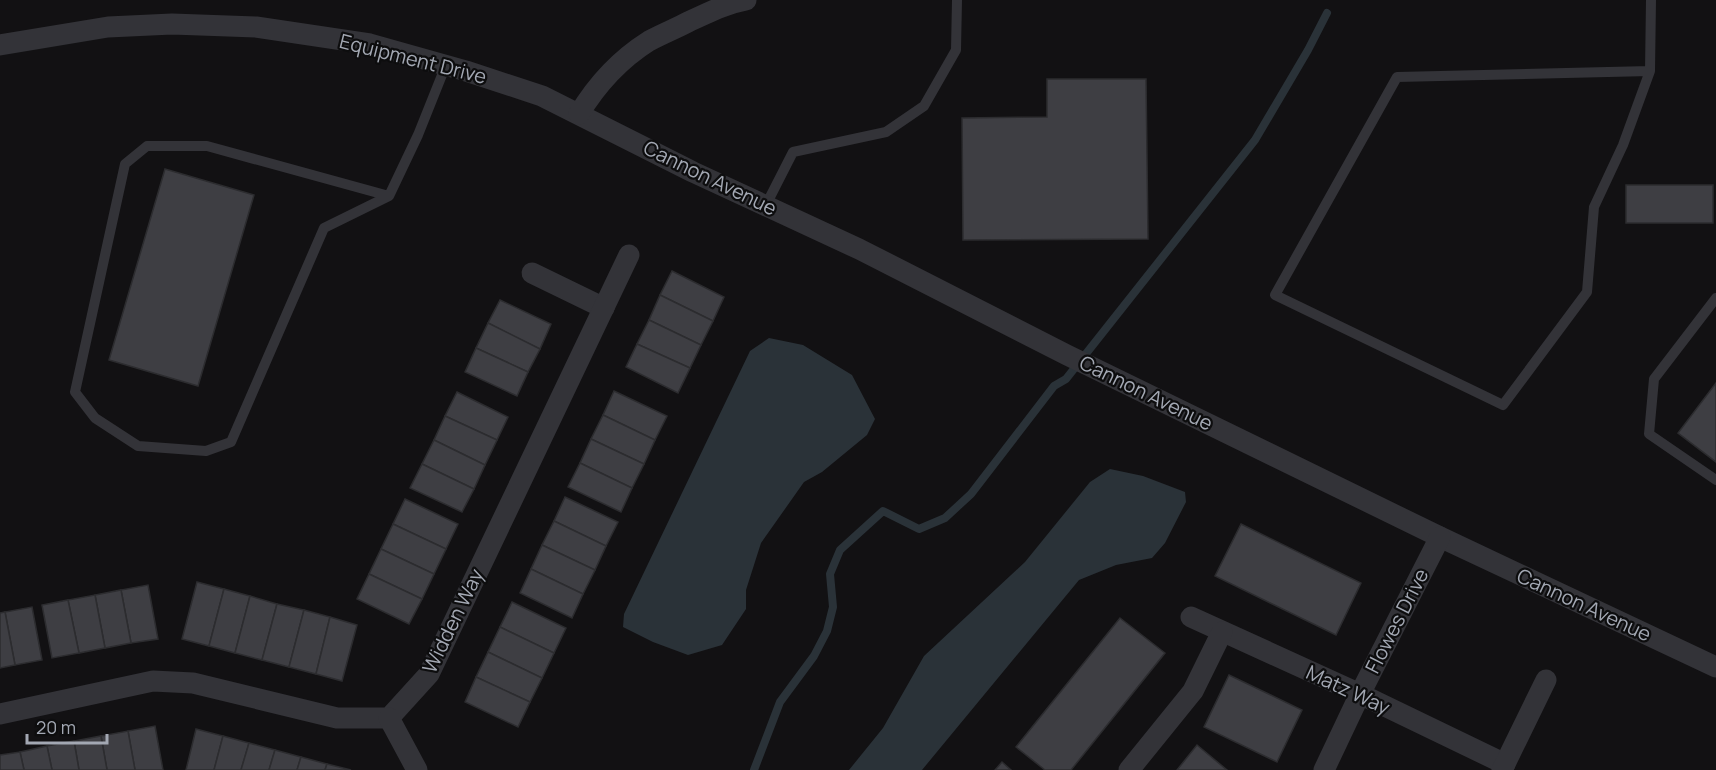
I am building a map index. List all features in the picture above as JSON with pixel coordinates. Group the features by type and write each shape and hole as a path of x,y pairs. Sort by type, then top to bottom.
{"street":[{"path":"579,114 611,70 625,57 650,40 728,3 746,0"},
{"name":"Equipment Drive","path":"0,45 108,27 172,24 256,27 370,44 446,65 542,96 579,114"},
{"name":"Cannon Avenue","path":"579,114 693,172 859,249 1067,355 1440,537 1716,667"},
{"name":"Widden Way","path":"389,718 429,674 629,255"},
{"path":"532,273 604,308"},
{"name":"Flowes Drive","path":"1324,770 1440,537"},
{"name":"Matz Way","path":"1191,617 1360,694 1503,767"},
{"path":"1129,770 1193,691 1222,632"},
{"path":"1503,767 1546,680"},
{"path":"0,714 153,681 192,682 337,718 389,718 417,770"}],"lane":[{"path":"766,205 794,152 886,132 924,106 956,50 957,0"},
{"path":"1650,71 1397,76 1275,295 1503,405 1587,292 1594,207 1623,145 1650,71 1651,0"},
{"path":"389,196 207,146 147,146 125,164 75,392 95,418 138,446 206,451 231,442 324,228 389,196 418,135 446,65"},
{"path":"1716,298 1654,379 1649,434 1716,480"}],"shaded area":[{"path":"769,338 803,345 852,375 875,419 867,435 822,472 804,482 761,543 746,590 746,609 722,645 688,655 653,642 623,627 624,614 750,351"},
{"path":"1110,469 1143,476 1185,492 1186,502 1165,543 1152,558 1116,565 1079,580 922,770 849,770 883,728 924,656 1025,562 1090,482"}],"building":[{"path":"1047,79 1146,79 1148,239 963,240 962,118 1047,117"},
{"path":"165,169 254,195 198,386 109,360"},
{"path":"1626,185 1713,185 1713,223 1626,223"},
{"path":"672,271 724,297 713,321 660,295"},
{"path":"660,295 713,321 701,345 649,320"},
{"path":"500,300 551,324 540,349 488,323"},
{"path":"649,320 701,345 690,368 637,344"},
{"path":"488,323 540,349 528,372 476,348"},
{"path":"637,344 690,368 678,393 626,367"},
{"path":"476,348 528,372 517,396 465,372"},
{"path":"1716,383 1716,462 1678,433"},
{"path":"614,391 667,416 655,440 603,415"},
{"path":"457,392 508,417 497,440 445,416"},
{"path":"603,415 655,440 644,464 591,439"},
{"path":"445,416 497,440 485,465 434,440"},
{"path":"591,439 644,464 632,488 580,463"},
{"path":"434,440 485,465 474,489 422,464"},
{"path":"580,463 632,488 621,512 568,487"},
{"path":"422,464 474,489 462,512 410,488"},
{"path":"565,497 618,522 606,546 554,521"},
{"path":"405,499 458,524 446,549 393,524"},
{"path":"554,521 606,546 595,570 542,545"},
{"path":"393,524 446,549 434,574 381,549"},
{"path":"1241,524 1361,583 1336,635 1215,576"},
{"path":"542,545 595,570 583,594 531,569"},
{"path":"381,549 434,574 422,599 369,574"},
{"path":"531,569 583,594 572,618 520,593"},
{"path":"369,574 422,599 409,624 357,599"},
{"path":"197,582 224,589 209,646 182,639"},
{"path":"148,585 158,639 131,643 121,590"},
{"path":"224,589 250,596 235,653 209,646"},
{"path":"121,590 131,643 105,648 95,595"},
{"path":"95,595 105,648 79,653 68,600"},
{"path":"250,596 277,604 262,660 235,653"},
{"path":"68,600 79,653 52,658 42,605"},
{"path":"512,602 566,628 554,653 500,627"},
{"path":"277,604 304,610 289,667 262,660"},
{"path":"32,607 42,660 15,665 5,612"},
{"path":"304,610 330,617 316,674 289,667"},
{"path":"5,612 15,665 0,668 0,613"},
{"path":"330,617 357,625 342,681 316,674"},
{"path":"1120,618 1165,653 1071,770 1045,770 1016,747"},
{"path":"500,627 554,653 542,678 488,652"},
{"path":"488,652 542,678 530,702 476,677"},
{"path":"1229,675 1302,710 1277,762 1204,727"},
{"path":"476,677 530,702 518,727 465,702"},
{"path":"155,726 163,770 135,770 128,731"},
{"path":"196,729 223,736 214,770 186,770"},
{"path":"128,731 135,770 107,770 101,736"},
{"path":"101,736 107,770 79,770 74,741"},
{"path":"223,736 249,743 241,770 214,770"},
{"path":"74,741 79,770 52,770 47,746"},
{"path":"249,743 275,750 269,770 241,770"},
{"path":"1197,745 1227,770 1177,770"},
{"path":"47,746 52,770 24,770 20,752"},
{"path":"275,750 301,757 297,770 269,770"},
{"path":"20,752 24,770 0,770 0,755"},
{"path":"301,757 327,764 325,770 297,770"},
{"path":"1002,762 1011,770 995,770"},
{"path":"327,764 351,770 325,770"}],"waterway":[{"path":"754,770 780,702 814,656 827,631 833,607 830,574 840,550 883,511 919,529 945,518 971,494 1054,386 1066,379 1255,140 1327,13"}]}
